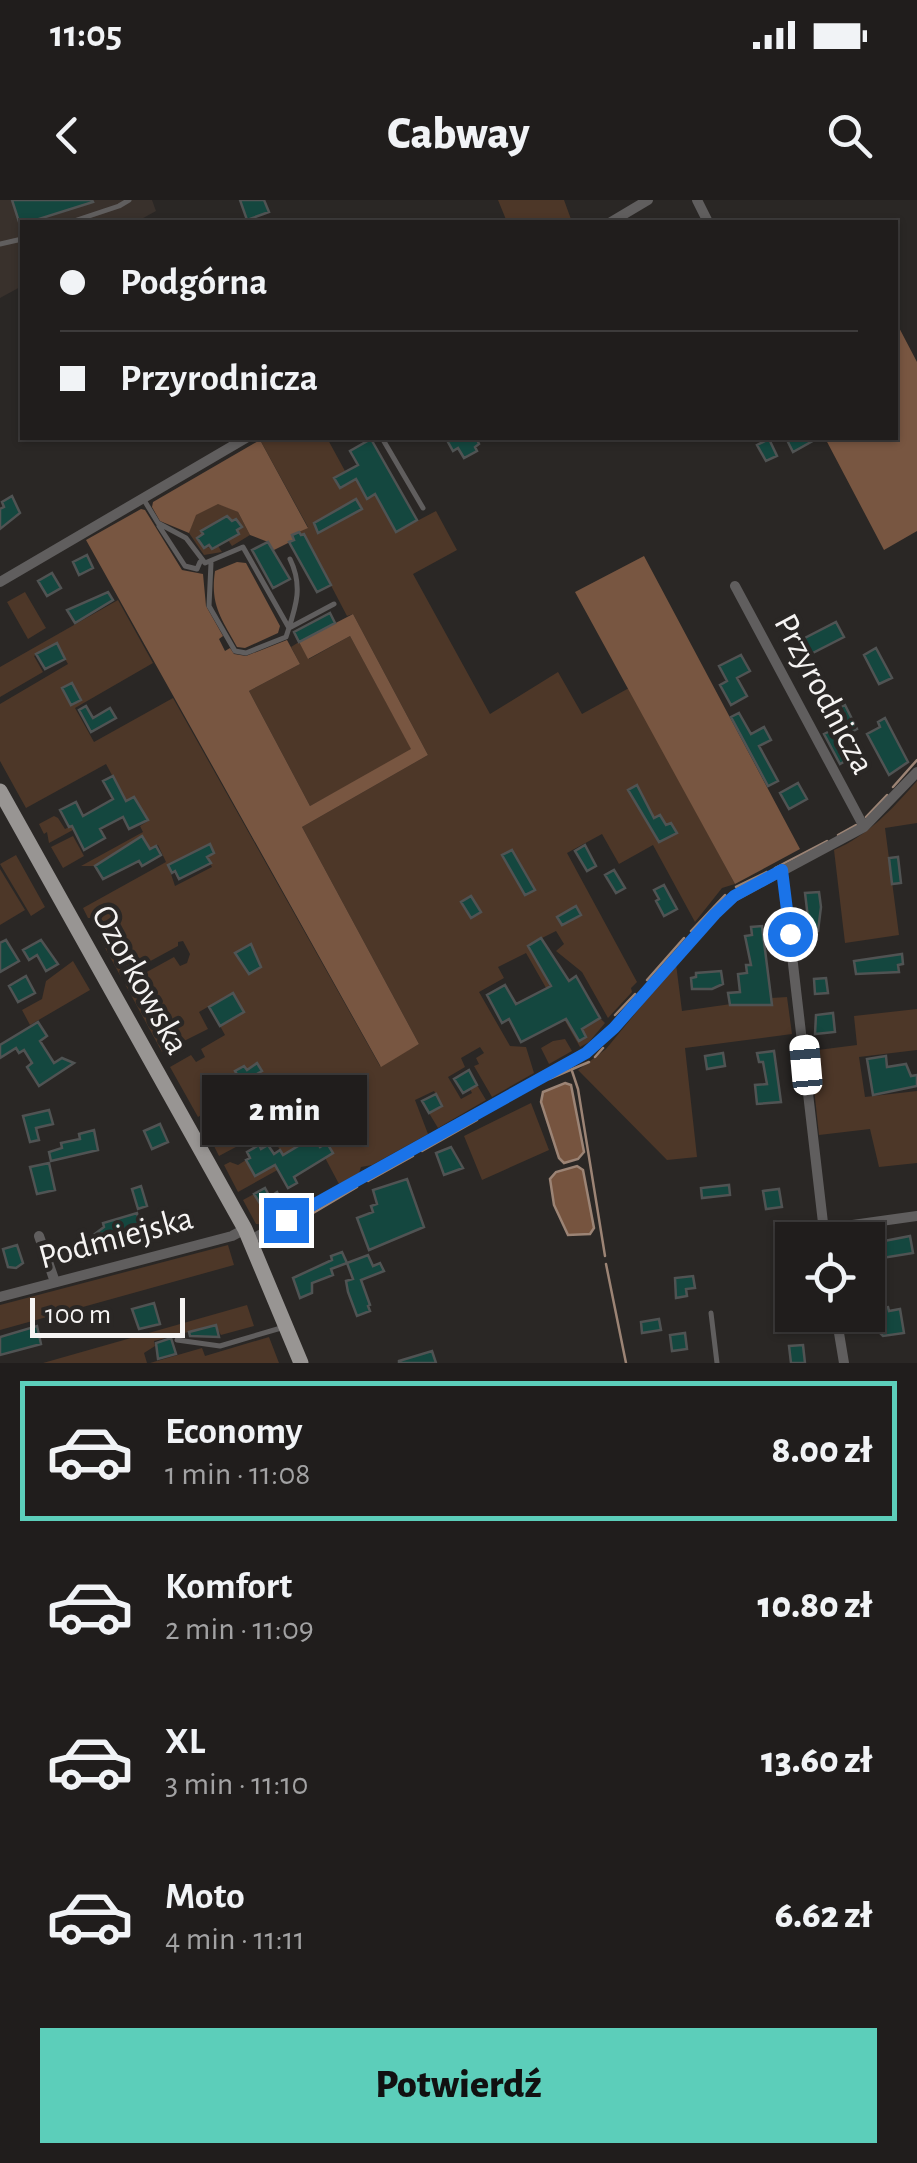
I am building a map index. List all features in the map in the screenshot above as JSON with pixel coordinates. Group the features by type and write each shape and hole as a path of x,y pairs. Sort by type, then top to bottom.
{"main road":[{"name":"Ozorkowska","path":"0,791 248,1234 301,1363"}],"street":[{"path":"613,220 648,200"},
{"path":"0,582 243,440"},
{"name":"Przyrodnicza","path":"735,586 864,827"},
{"name":"Przyrodnicza","path":"248,1234 586,1053 614,1028 734,896 864,827 917,772"},
{"path":"782,870 823,1222"},
{"path":"885,1222 917,1216"},
{"name":"Podmiejska","path":"0,1297 248,1234"},
{"path":"39,1236 54,1282"},
{"path":"839,1332 844,1363"}],"lane":[{"path":"76,220 128,200"},
{"path":"383,440 422,508"},
{"path":"143,498 184,566 197,569 200,560"},
{"path":"158,523 186,538 200,560 212,563 243,547 289,628"},
{"path":"212,563 209,606 235,651 246,653 286,637 298,602 297,575 290,559"},
{"path":"289,628 334,604"},
{"path":"711,1313 717,1363"},
{"path":"176,1340 220,1346 288,1326"}],"shaded area":[{"path":"0,200 152,200 156,211 140,220 20,220 20,287 0,298"},
{"path":"498,200 564,200 571,220 506,220"},
{"path":"898,326 917,362 917,531 884,550 826,440 898,440"},
{"path":"260,440 328,440 366,498 375,494 396,532 436,511 457,550 413,574 490,714 558,672 582,714 629,688 735,884 722,888 695,922 653,845 619,864 602,834 567,853 637,982 632,992 608,1018 582,972 556,951 564,944 556,931 528,945 578,1040 586,1036 564,996 586,1026 600,1018 605,1023 580,1047 526,953 498,967 504,978 479,992 510,1046 526,1047 534,1073 492,1097 474,1066 479,1064 476,1058 484,1053 480,1047 461,1058 465,1067 448,1077 461,1099 477,1085 486,1100 438,1128 429,1113 442,1106 434,1091 415,1100 428,1134 372,1165 361,1167 359,1173 339,1184 314,1137 283,1155 268,1130 219,1156 214,1146 253,1124 257,1129 272,1121 265,1107 284,1096 273,1080 198,1117 170,1067 191,1055 196,1062 205,1057 201,1049 225,1035 220,1026 244,1012 232,993 199,1012 208,1029 162,1052 125,984 174,957 180,966 187,963 190,954 183,941 121,977 98,935 102,929 96,918 88,918 83,908 166,862 158,845 150,849 142,836 95,866 81,866 143,832 140,826 148,821 134,797 126,801 106,764 26,808 0,761 0,704 68,664 56,643 34,656 43,672 0,697 0,667 118,600 153,663 75,708 94,742 173,698 380,1066 419,1044 302,827 428,755 353,614 347,616 304,534 299,532 308,527","holes":["660,815 666,825 671,823 676,833 659,842 648,822","210,844 214,853 207,857 212,867 175,886 168,865","512,850 534,889 526,895 503,855"]},
{"path":"260,440 308,528 292,535 294,540 272,551 268,542 250,535 238,512 218,504 196,515 189,533 160,521 153,502"},
{"path":"218,503 238,512 250,535 232,546 228,540 241,527 236,519 232,521 227,516 198,537 204,548 218,546 222,552 204,555 189,533 195,515"},
{"path":"141,509 182,570 203,574 206,606 223,636 219,639 225,651 230,648 234,654 246,656 287,640 300,664 249,691 310,806 411,749 350,636 308,659 299,642 353,614 428,755 302,827 419,1044 381,1067 86,540"},
{"path":"644,556 800,849 735,884 575,592"},
{"path":"237,562 246,563 280,626 278,633 245,648 237,647 218,611 214,593 215,571"},
{"path":"25,592 46,628 28,639 7,602"},
{"path":"350,636 412,750 310,806 249,691 300,664 291,647 299,642 309,659"},
{"path":"917,781 917,823 885,828 899,935 845,943 834,850 869,829"},
{"path":"89,812 93,819 49,843 47,832 44,834 39,824 54,816 65,829 85,819"},
{"path":"73,836 84,856 63,868 51,847"},
{"path":"16,855 45,907 31,916 0,864"},
{"path":"0,869 25,910 0,925"},
{"path":"73,961 90,990 30,1025 22,1010 42,999 46,981"},
{"path":"676,964 682,1011 745,1002 746,1006 771,1005 771,998 787,997 792,1034 685,1048 697,1157 667,1160 578,1070 606,1049"},
{"path":"917,1009 917,1050 859,1057 865,1097 917,1091 917,1163 879,1167 870,1129 819,1135 810,1051 857,1045 854,1016"},
{"path":"565,1039 572,1051 549,1064 541,1048"},
{"path":"565,1083 571,1085 584,1152 578,1159 564,1163 541,1102 543,1092"},
{"path":"531,1103 549,1150 482,1180 464,1136"},
{"path":"246,1160 256,1176 272,1167 270,1162 281,1168 238,1192 224,1165 238,1165"},
{"path":"577,1166 583,1170 594,1228 590,1234 568,1235 554,1205 550,1179 556,1172"},
{"path":"254,1194 267,1215 277,1209 281,1217 269,1225 256,1224 243,1200"},
{"path":"228,1245 234,1265 0,1330 0,1305"},
{"path":"247,1305 254,1326 221,1335 215,1325 154,1341 155,1346 144,1353 147,1363 43,1363"},
{"path":"269,1337 279,1363 150,1363 202,1348 205,1356"}],"building":[{"path":"12,200 93,202 36,220 20,220 20,225"},
{"path":"240,200 264,200 269,212 247,220"},
{"path":"372,440 417,520 396,532 375,494 367,499 356,479 340,488 334,478 358,465 350,451"},
{"path":"477,440 479,444 475,447 477,451 464,458 448,442"},
{"path":"769,440 777,456 766,461 757,445"},
{"path":"787,440 814,440 793,452"},
{"path":"12,496 20,513 0,529 2,502"},
{"path":"356,499 362,509 318,533 314,523"},
{"path":"227,516 242,527 237,530 239,534 212,549 209,545 204,548 197,538 203,534 201,531"},
{"path":"299,532 304,534 331,585 317,592 289,542"},
{"path":"268,542 290,579 273,588 252,550"},
{"path":"87,555 93,568 79,575 73,562"},
{"path":"52,573 61,588 47,596 38,581"},
{"path":"108,592 113,600 75,623 67,610"},
{"path":"330,613 335,623 299,642 294,632"},
{"path":"836,622 844,637 799,660 799,641"},
{"path":"57,643 65,659 45,669 36,654"},
{"path":"876,648 892,678 879,684 864,655"},
{"path":"741,655 750,671 737,678 747,696 731,705 720,685 727,681 719,666"},
{"path":"72,683 81,700 71,705 62,688"},
{"path":"845,705 857,729 837,740 847,760 840,764 824,734 836,728 829,713"},
{"path":"86,706 93,718 110,708 116,718 91,732 79,710"},
{"path":"739,713 751,734 764,727 771,740 759,746 778,781 768,786 731,717"},
{"path":"885,718 908,762 889,775 867,734 880,727 878,722"},
{"path":"113,776 126,801 134,797 148,820 129,829 123,817 100,829 105,838 84,850 60,810 76,802 83,816 113,799 103,781"},
{"path":"798,783 807,799 789,809 780,793"},
{"path":"637,785 654,818 660,815 677,833 659,842 628,790"},
{"path":"142,836 150,849 156,846 161,855 103,879 95,866"},
{"path":"210,844 214,853 207,857 211,863 179,879 175,871 172,873 168,865"},
{"path":"585,845 596,866 587,871 575,851"},
{"path":"512,850 535,890 525,895 502,855"},
{"path":"898,857 901,883 892,884 889,858"},
{"path":"614,870 625,888 616,893 605,875"},
{"path":"664,885 677,909 664,916 654,890"},
{"path":"819,892 818,931 805,932 805,893"},
{"path":"471,896 481,912 471,918 461,902"},
{"path":"576,906 581,915 562,925 557,917"},
{"path":"762,926 772,1005 730,1005 728,993 740,992 738,974 747,973 746,965 751,965 745,936 752,935 751,927"},
{"path":"541,938 569,981 576,976 600,1018 582,1029 586,1037 579,1041 566,1019 521,1042 509,1019 502,1023 487,995 505,985 516,1004 551,986 528,946"},
{"path":"6,940 19,961 0,972 0,943"},
{"path":"41,940 58,964 46,971 37,955 29,960 23,950"},
{"path":"251,944 261,967 249,974 235,953"},
{"path":"902,954 899,972 856,974 854,961"},
{"path":"721,971 723,984 712,989 692,989 691,978 696,973"},
{"path":"26,976 35,993 18,1002 9,986"},
{"path":"826,978 828,993 815,994 814,979"},
{"path":"233,993 244,1012 220,1026 209,1007"},
{"path":"833,1013 835,1032 815,1034 816,1015"},
{"path":"38,1022 47,1036 40,1041 54,1063 62,1058 74,1063 39,1086 27,1067 32,1063 24,1050 19,1053 16,1048 0,1058 0,1045"},
{"path":"774,1051 781,1102 757,1104 755,1085 767,1084 757,1053"},
{"path":"723,1053 725,1066 707,1069 705,1056"},
{"path":"886,1056 887,1067 906,1064 911,1076 917,1075 917,1086 873,1095 867,1059"},
{"path":"257,1063 262,1071 248,1079 253,1087 239,1094 231,1080 238,1076 235,1071 244,1066 247,1070"},
{"path":"469,1070 477,1085 463,1093 454,1079"},
{"path":"436,1094 442,1106 429,1113 422,1101"},
{"path":"228,1104 237,1117 224,1126 216,1112"},
{"path":"297,1106 320,1147 327,1143 333,1153 294,1177 297,1183 288,1188 275,1165 255,1176 246,1160 250,1158 247,1152 259,1145 261,1149 268,1145 274,1154 280,1150 283,1155 303,1143 295,1129 290,1132 280,1115"},
{"path":"265,1107 273,1121 261,1127 253,1114"},
{"path":"49,1110 53,1124 36,1128 39,1140 30,1142 23,1116"},
{"path":"352,1113 365,1134 348,1144 338,1128 344,1124 341,1120"},
{"path":"160,1124 168,1142 152,1149 144,1131"},
{"path":"94,1130 98,1150 51,1161 49,1152 62,1148 61,1143 80,1139 79,1134"},
{"path":"451,1147 463,1168 444,1175 436,1153"},
{"path":"49,1163 55,1190 37,1194 30,1167"},
{"path":"407,1179 424,1227 369,1250 357,1218 373,1212 371,1206 377,1204 373,1190"},
{"path":"729,1185 730,1195 702,1198 701,1188"},
{"path":"141,1186 147,1206 138,1209 132,1189"},
{"path":"265,1188 270,1197 277,1192 284,1205 267,1215 254,1194"},
{"path":"779,1189 782,1207 766,1209 763,1191"},
{"path":"137,1213 140,1223 134,1225 136,1231 128,1237 107,1239 106,1234 96,1233 104,1227 103,1223"},
{"path":"910,1236 913,1253 885,1258 885,1241"},
{"path":"17,1245 23,1263 16,1268 8,1267 3,1249"},
{"path":"342,1252 347,1263 331,1269 333,1275 312,1283 312,1293 300,1298 293,1278"},
{"path":"368,1255 373,1266 380,1263 384,1271 361,1280 370,1311 357,1316 348,1292 346,1281 353,1279 347,1263"},
{"path":"693,1276 695,1288 686,1289 687,1296 676,1298 675,1278"},
{"path":"154,1303 160,1324 139,1329 132,1309"},
{"path":"885,1307 889,1311 900,1309 904,1333 880,1333 885,1332"},
{"path":"659,1319 661,1330 642,1333 641,1322"},
{"path":"216,1325 219,1337 190,1336 189,1332"},
{"path":"37,1326 41,1344 0,1355 0,1337"},
{"path":"685,1333 687,1349 672,1351 670,1335"},
{"path":"171,1338 176,1354 158,1359 156,1343"},
{"path":"803,1345 805,1363 791,1363 789,1346"},
{"path":"432,1351 436,1363 399,1363 399,1361"}],"waterway":[{"path":"893,787 917,760"},
{"path":"866,817 887,795"},
{"path":"838,835 856,825"},
{"path":"775,868 827,841"},
{"path":"736,887 767,872"},
{"path":"691,931 725,895"},
{"path":"647,980 684,938"},
{"path":"615,1015 635,994"},
{"path":"595,1057 603,1048"},
{"path":"549,1079 589,1062"},
{"path":"572,1071 605,1256"},
{"path":"422,1151 477,1120"},
{"path":"368,1181 413,1156"},
{"path":"266,1241 357,1187"},
{"path":"606,1264 626,1363"}],"route":[{"path":"286,1220 586,1053 614,1028 734,896 782,870 790,934"}]}
